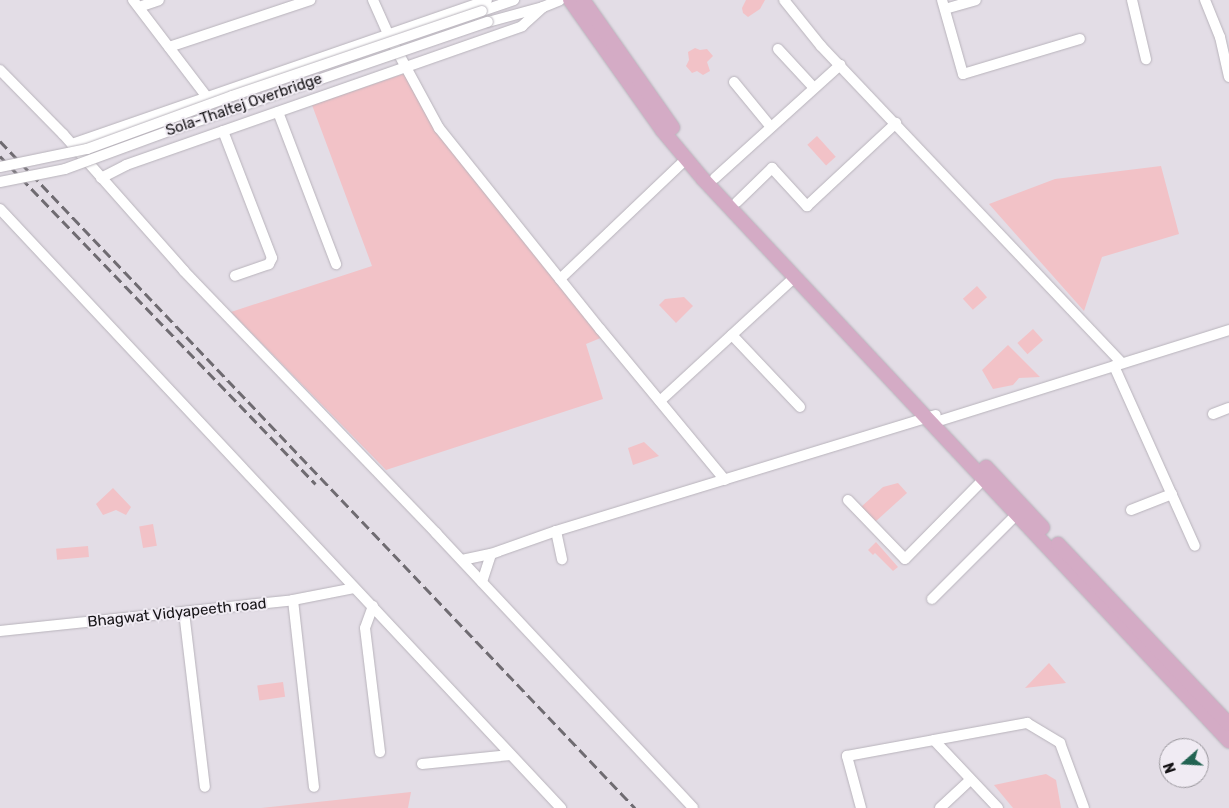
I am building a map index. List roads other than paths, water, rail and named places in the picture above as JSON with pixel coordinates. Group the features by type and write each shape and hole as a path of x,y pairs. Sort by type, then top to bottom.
{"main road":[{"path":"570,0 686,159 795,278 935,417 984,479 1229,741"},
{"path":"583,0 675,131 715,178 935,417 1229,724"}],"street":[{"path":"159,0 136,3 207,97"},
{"path":"169,47 310,0"},
{"path":"373,0 389,36 439,128 725,480"},
{"path":"72,144 389,36 487,0"},
{"name":"Sola-Thaltej Overbridge","path":"0,167 87,149 232,96 514,0"},
{"path":"101,178 126,164 522,26 543,7 560,0"},
{"path":"784,0 822,46 896,123 1118,365 1195,546"},
{"path":"976,0 944,4 963,74 1080,39"},
{"path":"1132,0 1146,59"},
{"path":"1205,0 1220,37 1229,78"},
{"name":"Sola-Thaltej Overbridge","path":"0,182 65,169 169,131 488,22 543,7"},
{"path":"778,49 814,88"},
{"path":"715,178 840,64"},
{"path":"0,70 72,144 184,271 462,560 693,808"},
{"path":"734,82 772,127"},
{"path":"278,112 336,264"},
{"path":"737,202 772,168 807,206 896,123"},
{"path":"224,131 272,258 269,264 235,276"},
{"path":"560,279 686,159"},
{"path":"0,209 561,808"},
{"path":"660,401 795,278"},
{"path":"462,560 491,554 556,531 935,417 1118,365 1229,330"},
{"path":"732,335 800,407"},
{"path":"1213,414 1229,408"},
{"path":"848,500 905,559 984,479"},
{"path":"1131,510 1172,494"},
{"path":"932,599 1016,514"},
{"path":"556,531 562,559"},
{"path":"482,582 491,554"},
{"name":"Bhagwat Vidyapeeth road","path":"0,632 293,600 354,588"},
{"path":"293,600 314,787"},
{"path":"373,606 365,628 380,752"},
{"path":"184,612 205,787"},
{"path":"861,808 847,756 1027,722 1060,743 1084,808"},
{"path":"934,740 998,808"},
{"path":"422,764 511,755"},
{"path":"940,808 970,780"}],"railway":[{"path":"0,141 635,808"},
{"path":"0,156 316,484"}]}
